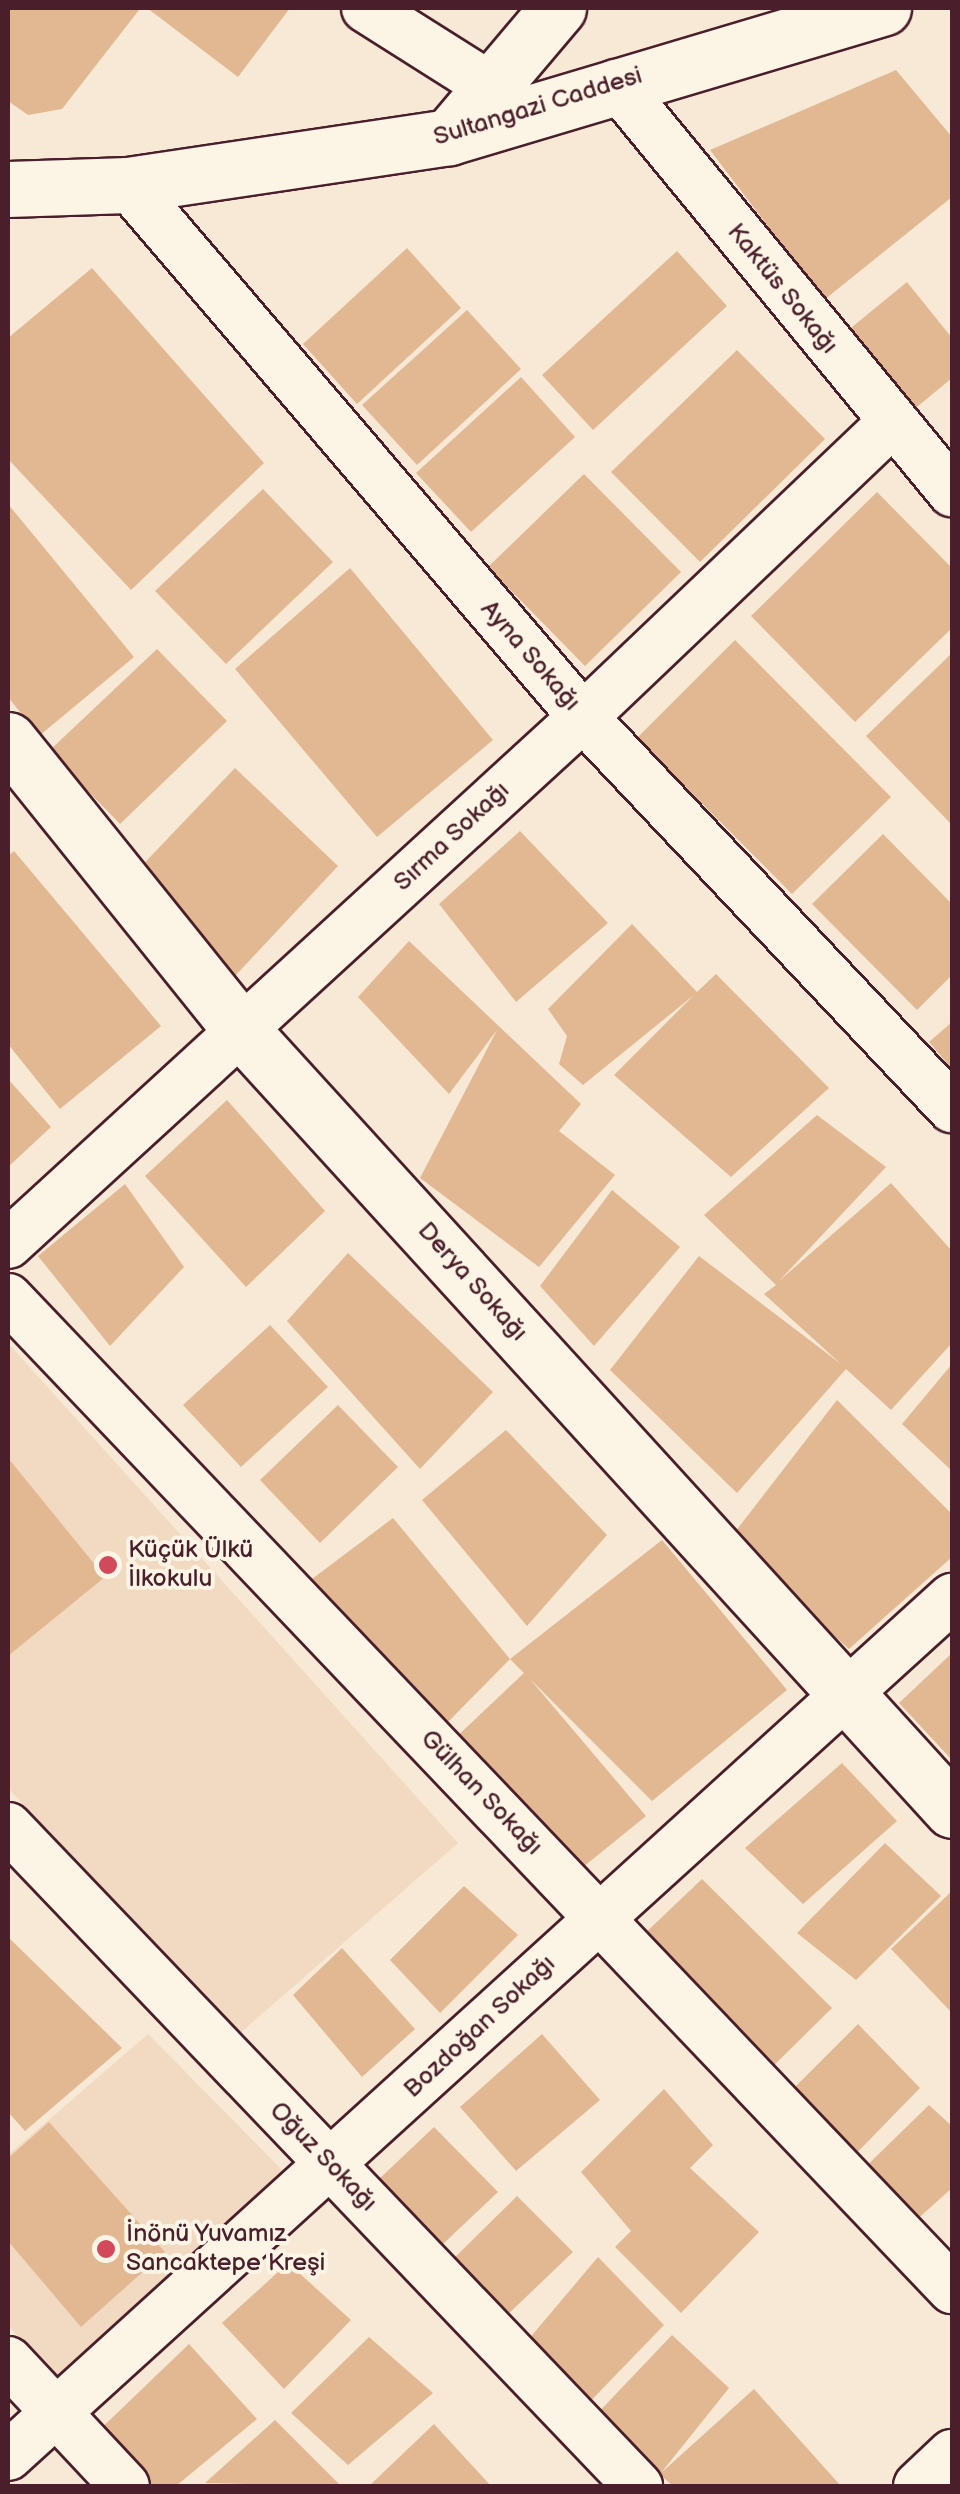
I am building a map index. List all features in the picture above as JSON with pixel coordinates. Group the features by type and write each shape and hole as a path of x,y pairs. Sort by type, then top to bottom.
{"street":[{"path":"366,8 491,87"},
{"path":"449,137 558,8"},
{"name":"Sultangazi Caddesi","path":"8,189 128,186 449,137 616,84 884,8"},
{"name":"Kaktüs Sokağı","path":"616,84 952,492"},
{"name":"Ayna Sokağı","path":"128,186 583,717 952,1108"},
{"name":"Sırma Sokağı","path":"8,1244 583,717 892,423"},
{"name":"Derya Sokağı","path":"8,740 242,1030 952,1810"},
{"name":"Gülhan Sokağı","path":"8,1298 952,2289"},
{"name":"Bozdoğan Sokağı","path":"8,2456 333,2167 599,1916 952,1598"},
{"name":"Oğuz Sokağı","path":"8,1827 638,2486"},
{"path":"8,2361 125,2486"},
{"path":"918,2486 952,2454"}],"shaded area":[{"name":"Küçük Ülkü İlkokulu","path":"8,1343 458,1843 238,2035 8,1788"},
{"name":"İnönü Yuvamız Sancaktepe Kreşi","path":"148,2034 286,2174 58,2383 8,2325 8,2155"}],"building":[{"path":"8,8 139,10 62,109 28,115 8,101"},
{"path":"147,8 290,8 238,77"},
{"path":"896,70 952,137 952,197 824,300 710,150"},
{"path":"407,248 461,308 357,404 303,344"},
{"path":"677,251 727,306 593,430 542,375"},
{"path":"92,268 264,463 131,590 8,459 8,338"},
{"path":"907,282 952,338 952,378 906,416 841,336"},
{"path":"467,310 521,369 417,465 362,405"},
{"path":"737,350 825,439 700,562 611,472"},
{"path":"521,377 575,437 471,532 416,473"},
{"path":"584,474 681,572 585,666 488,567"},
{"path":"263,489 333,562 226,664 155,591"},
{"path":"877,492 952,568 952,628 855,722 751,616"},
{"path":"8,504 134,657 39,736 8,697"},
{"path":"350,568 493,740 377,837 235,669"},
{"path":"735,640 891,797 792,894 637,738"},
{"path":"157,649 227,721 120,824 49,751"},
{"path":"952,653 952,825 866,736"},
{"path":"235,768 338,866 235,976 130,878"},
{"path":"520,831 608,923 516,1002 439,904"},
{"path":"883,834 952,904 952,975 917,1010 812,904"},
{"path":"14,851 161,1026 60,1109 8,1044 8,856"},
{"path":"632,924 697,992 716,974 829,1088 731,1177 614,1075 694,995 583,1085 559,1064 567,1036 548,1009"},
{"path":"409,941 581,1104 559,1131 615,1175 539,1267 420,1178 497,1030 449,1094 358,997"},
{"path":"952,1022 952,1069 929,1042"},
{"path":"8,1079 51,1127 8,1167"},
{"path":"227,1100 325,1211 246,1287 145,1176"},
{"path":"817,1115 886,1167 779,1281 891,1183 952,1251 952,1343 891,1410 846,1369 737,1493 610,1370 699,1256 841,1364 764,1294 776,1285 704,1215"},
{"path":"125,1184 184,1267 110,1346 38,1256"},
{"path":"612,1190 680,1247 594,1346 540,1286"},
{"path":"348,1253 493,1392 420,1469 287,1321"},
{"path":"270,1325 328,1387 241,1467 183,1405"},
{"path":"952,1364 952,1471 902,1424"},
{"path":"837,1400 952,1514 952,1557 849,1649 728,1541"},
{"path":"338,1405 398,1467 320,1543 260,1480"},
{"path":"506,1430 607,1535 527,1626 422,1500"},
{"path":"8,1458 105,1577 8,1656"},
{"path":"393,1518 510,1659 446,1724 312,1579"},
{"path":"662,1540 787,1690 652,1801 530,1679 646,1816 577,1872 452,1741 524,1673 510,1659"},
{"path":"952,1653 952,1760 899,1703"},
{"path":"842,1763 897,1821 803,1904 745,1848"},
{"path":"885,1843 941,1896 856,1980 797,1933"},
{"path":"702,1879 832,2008 753,2086 641,1937"},
{"path":"464,1886 518,1935 440,2013 390,1960"},
{"path":"952,1891 952,2013 891,1949"},
{"path":"8,1937 122,2048 25,2131 8,2112"},
{"path":"342,1948 415,2029 362,2077 293,1995"},
{"path":"858,2024 920,2088 841,2169 778,2104"},
{"path":"542,2034 600,2100 516,2171 460,2107"},
{"path":"664,2089 713,2145 690,2168 759,2232 681,2313 615,2247 631,2231 581,2172"},
{"path":"929,2105 952,2126 952,2188 903,2232 849,2183"},
{"path":"49,2122 165,2252 81,2327 8,2241 8,2158"},
{"path":"434,2127 498,2192 426,2260 359,2198"},
{"path":"517,2196 573,2252 501,2321 441,2271"},
{"path":"598,2257 664,2325 580,2412 517,2353"},
{"path":"288,2263 351,2320 284,2389 222,2323"},
{"path":"672,2335 729,2388 661,2473 754,2389 841,2486 673,2486 594,2417"},
{"path":"369,2337 433,2393 348,2465 291,2413"},
{"path":"189,2344 257,2419 176,2486 150,2486 91,2438"},
{"path":"275,2420 341,2486 205,2483"},
{"path":"434,2424 491,2486 369,2486"}],"place":[{"name":"Küçük Ülkü İlkokulu","path":"108,1565"},
{"name":"İnönü Yuvamız Sancaktepe Kreşi","path":"106,2249"}]}
